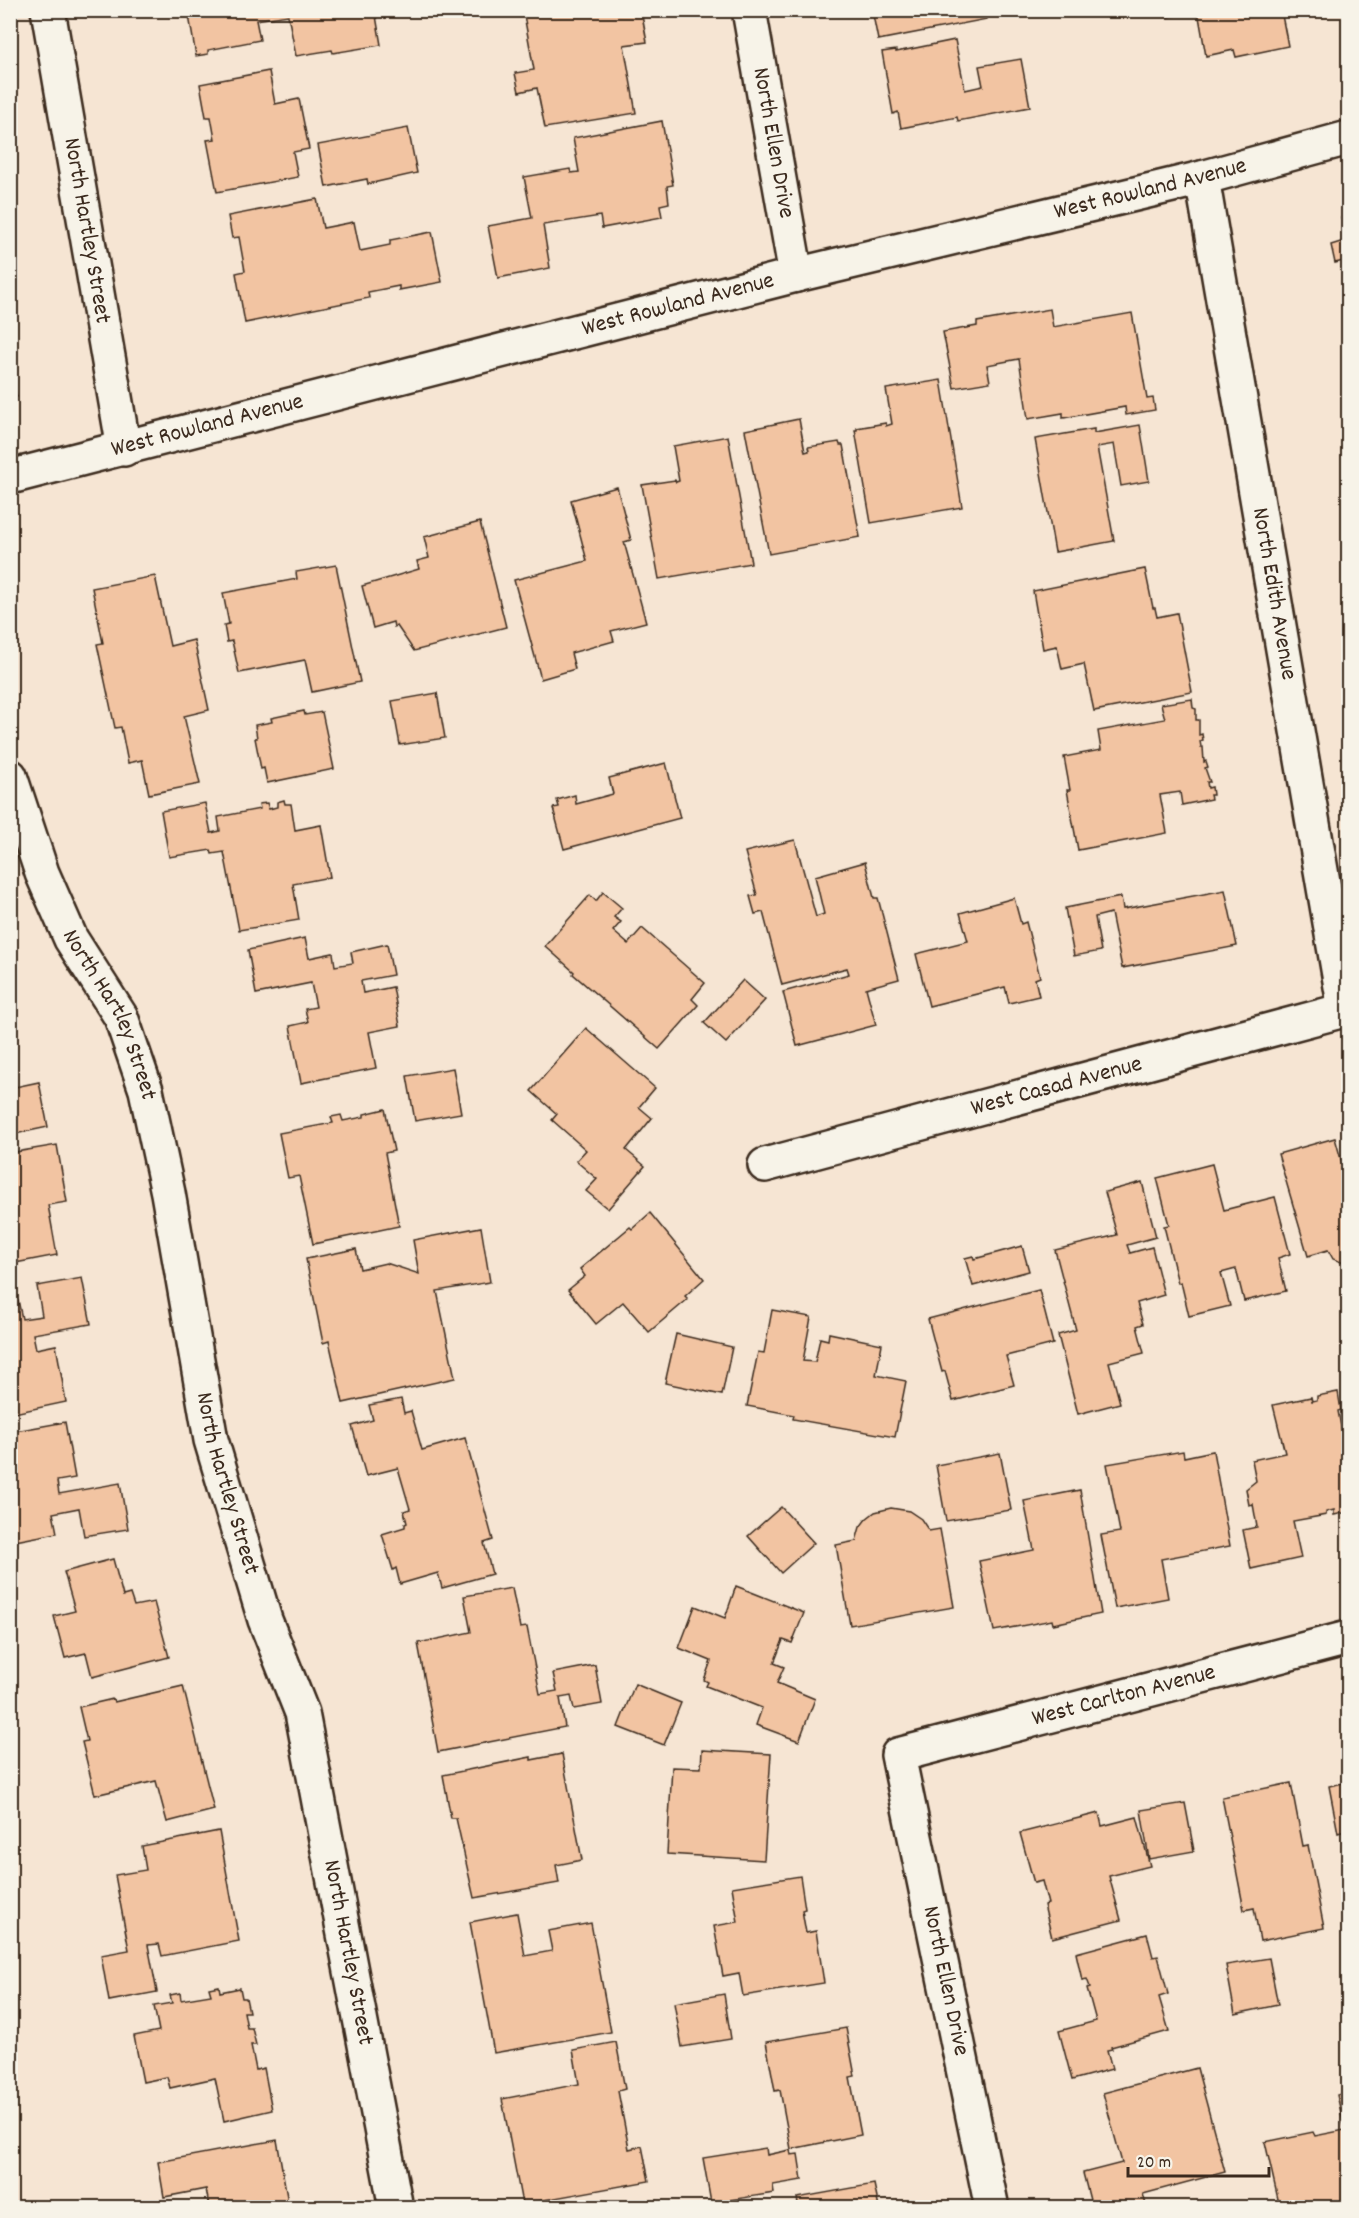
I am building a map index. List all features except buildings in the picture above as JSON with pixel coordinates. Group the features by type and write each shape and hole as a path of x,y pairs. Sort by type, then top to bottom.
{"street":[{"name":"North Hartley Street","path":"48,10 124,449"},
{"name":"North Ellen Drive","path":"749,10 796,275"},
{"name":"West Rowland Avenue","path":"10,477 796,275 1202,177 1348,138"},
{"name":"North Edith Avenue","path":"1202,177 1347,1010"},
{"name":"North Hartley Street","path":"10,776 42,873 71,939 121,1017 146,1090 168,1193 211,1440 265,1620 302,1713 396,2208"},
{"name":"West Casad Avenue","path":"765,1166 1347,1010"},
{"name":"West Carlton Avenue","path":"898,1755 1348,1638"},
{"name":"North Ellen Drive","path":"898,1755 992,2208"}]}
